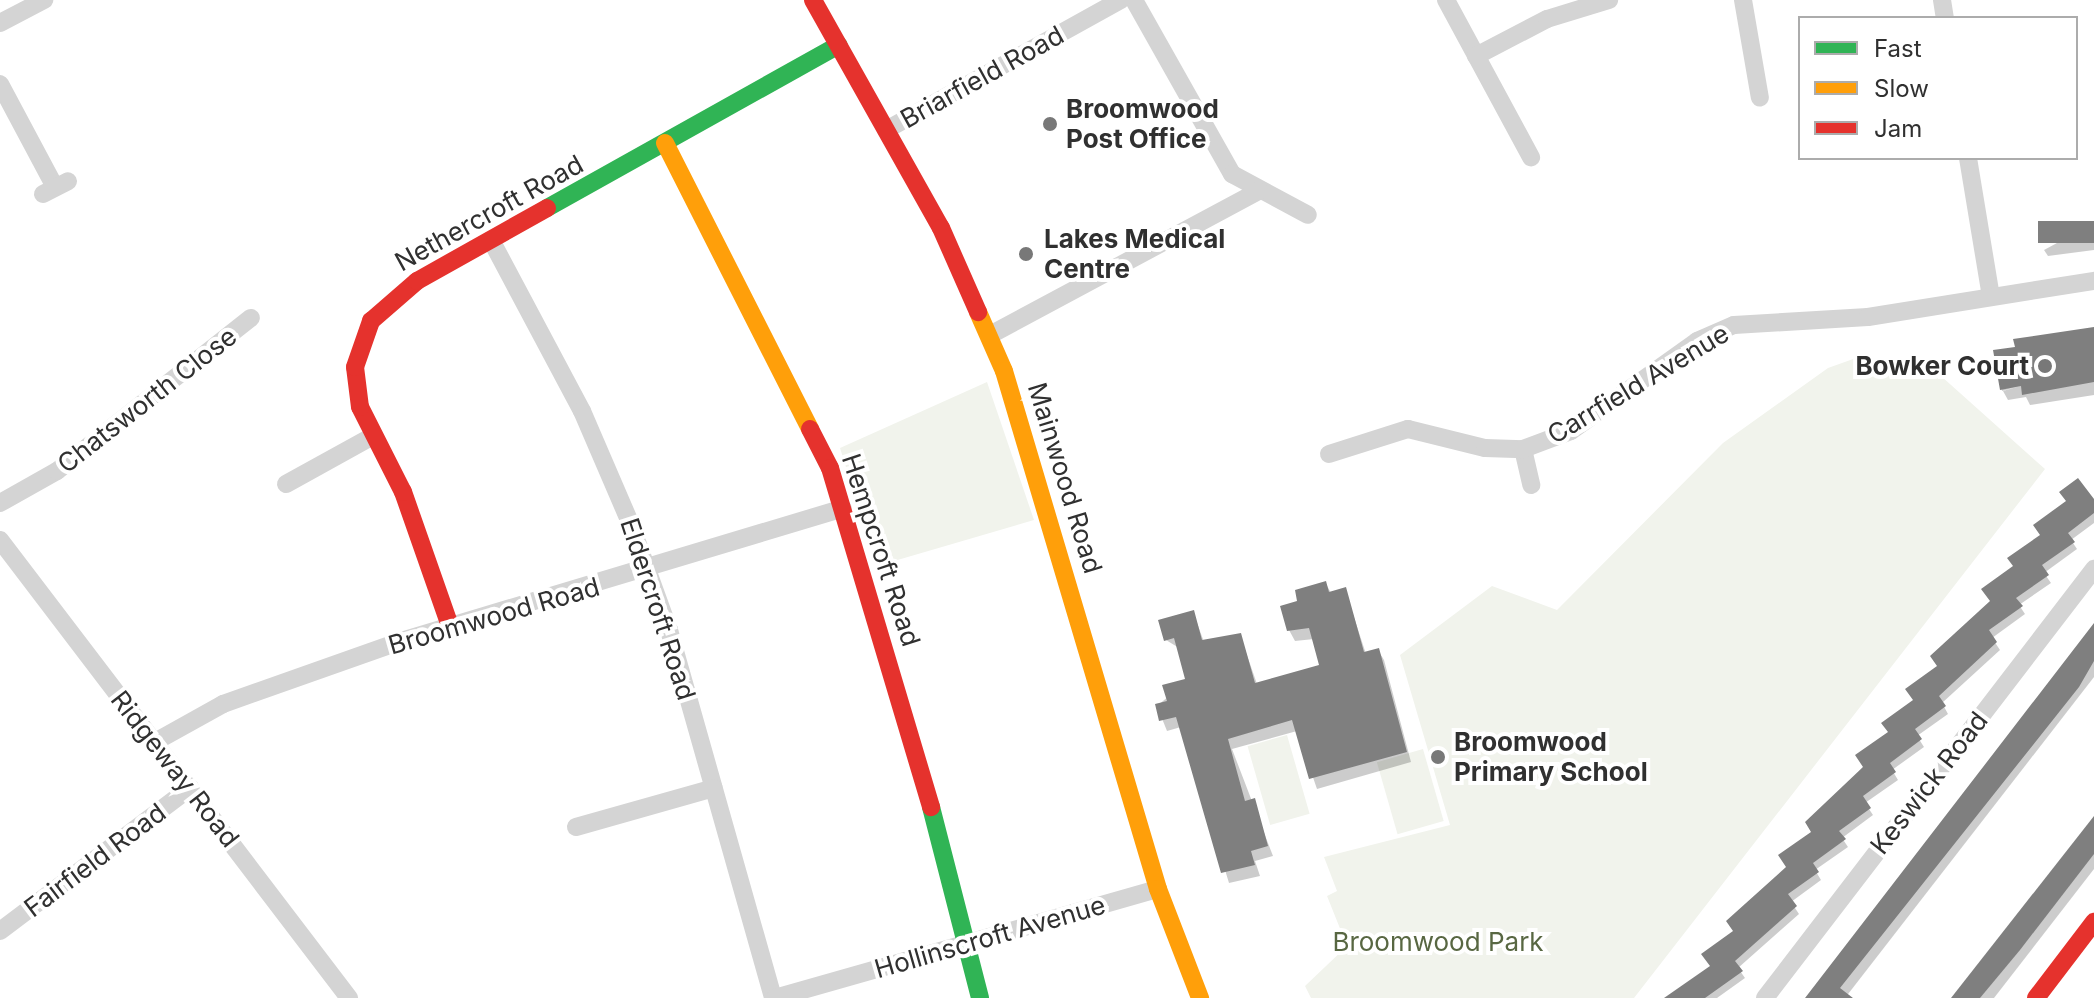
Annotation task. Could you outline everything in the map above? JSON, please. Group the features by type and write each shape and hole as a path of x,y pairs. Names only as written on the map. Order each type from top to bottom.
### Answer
{"street":[{"path":"0,23 44,0"},
{"name":"Mainwood Road","path":"813,0 886,130 990,335 1053,516 1158,889 1200,998"},
{"name":"Briarfield Road","path":"886,130 1121,0"},
{"path":"1134,0 1232,174 1308,215"},
{"path":"1446,0 1532,158"},
{"path":"1476,56 1547,19 1609,0"},
{"path":"1743,0 1760,98"},
{"name":"Nethercroft Road","path":"450,626 403,492 373,436 355,381 371,321 403,289 839,45"},
{"path":"0,84 55,187"},
{"name":"Hempcroft Road","path":"665,143 794,387 843,508 980,998"},
{"path":"1968,160 1991,297"},
{"path":"990,335 1259,191"},
{"name":"Eldercroft Road","path":"491,240 582,411 648,572 774,998"},
{"name":"Carrfield Avenue","path":"1329,454 1408,429 1485,448 1523,449 1571,431 1697,341 1734,325 1868,317 2094,281"},
{"name":"Chatsworth Close","path":"0,503 57,471 251,318"},
{"path":"1358,423 1366,442"},
{"path":"284,485 373,436"},
{"name":"Carrfield Avenue","path":"1523,449 1531,485"},
{"name":"Broomwood Road","path":"153,743 223,704 450,626 648,572 843,508"},
{"name":"Ridgeway Road","path":"0,540 349,998"},
{"name":"Keswick Road","path":"1765,998 2094,569"},
{"name":"Fairfield Road","path":"0,931 190,788"},
{"path":"572,827 714,788"},
{"name":"Hollinscroft Avenue","path":"774,998 1158,889"},
{"path":"2036,998 2094,922"}],"green space":[{"name":"Broomwood Park","path":"1856,358 1887,358 1941,376 2045,469 1634,998 1311,998 1305,986 1347,946 1327,896 1337,891 1324,857 1450,825 1400,655 1492,586 1557,610 1723,443 1828,368"},
{"path":"987,382 1034,520 877,566 840,448"},
{"path":"1287,735 1310,814 1270,825 1248,746"},
{"path":"1423,749 1444,821 1398,834 1377,762"}],"building":[{"path":"2038,221 2094,221 2094,243 2038,243"},
{"name":"Bowker Court","path":"2094,327 2094,382 2022,395 2021,386 2000,390 1993,350 2015,347 2013,339"},
{"path":"2078,478 2094,499 2094,513 2068,533 2075,542 2042,565 2049,575 2016,598 2023,606 1989,630 1997,642 1939,696 1946,706 1915,729 1922,739 1890,763 1896,772 1863,796 1871,808 1839,831 1846,839 1813,863 1819,872 1788,894 1797,906 1735,961 1743,971 1705,998 1664,998 1710,966 1701,954 1733,931 1726,921 1786,867 1778,855 1811,832 1805,822 1863,767 1855,755 1888,732 1881,723 1913,700 1905,689 1937,666 1930,656 1990,601 1981,589 2013,566 2007,558 2040,535 2033,525 2066,501 2059,492"},
{"path":"1326,581 1329,592 1346,587 1364,652 1379,648 1407,752 1309,779 1292,720 1228,739 1245,801 1255,798 1268,846 1251,851 1255,865 1221,873 1176,717 1159,721 1155,704 1167,701 1162,685 1185,679 1174,638 1164,641 1158,620 1194,610 1202,640 1241,633 1255,683 1319,665 1309,628 1287,631 1280,606 1297,601 1295,590"},
{"path":"2094,623 2094,661 2079,687 1840,988 1853,998 1805,998"},
{"path":"2094,816 2094,854 2020,950 1980,998 1951,998"}],"traffic: fast":[{"path":"547,208 839,45"},
{"path":"931,807 980,998"}],"traffic: slow":[{"path":"665,143 810,429"},
{"path":"978,312 1004,371 1158,889 1200,998"}],"traffic: jam":[{"path":"813,0 941,228 978,312"},
{"path":"450,626 403,492 360,407 355,367 371,321 417,281 547,208"},
{"path":"810,429 830,468 931,807"},
{"path":"2036,998 2094,922"}],"place":[{"name":"Broomwood Post Office","path":"1050,124"},
{"name":"Lakes Medical Centre","path":"1026,254"},
{"name":"Bowker Court","path":"2045,366"},
{"name":"Broomwood Primary School","path":"1438,757"}]}
